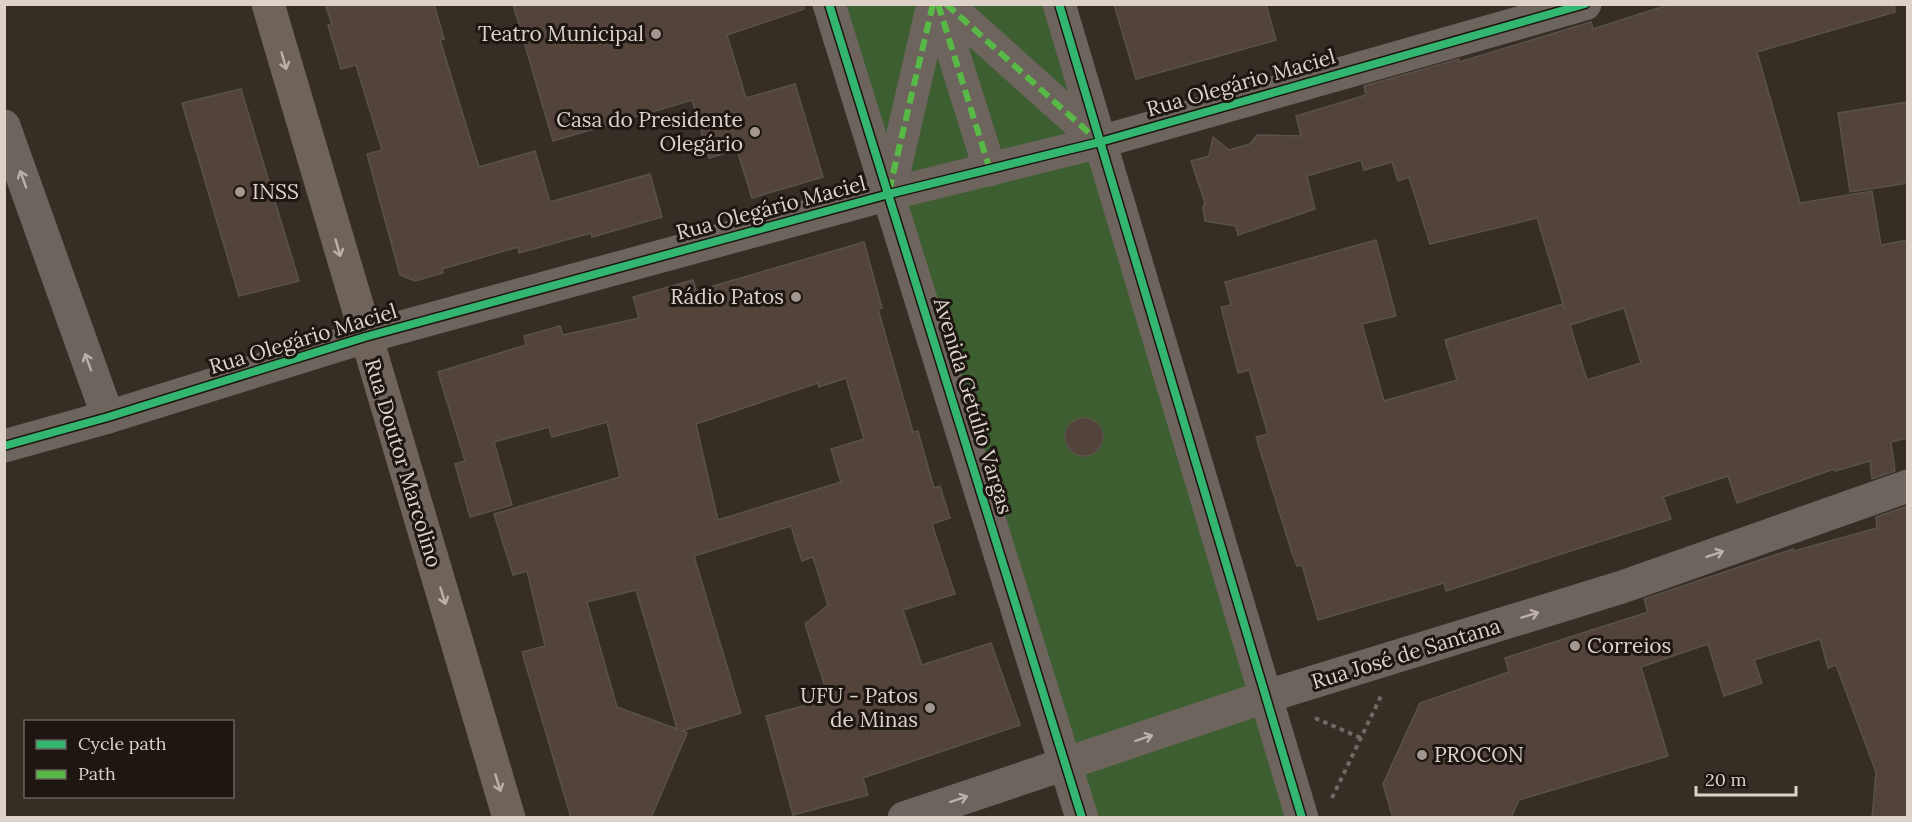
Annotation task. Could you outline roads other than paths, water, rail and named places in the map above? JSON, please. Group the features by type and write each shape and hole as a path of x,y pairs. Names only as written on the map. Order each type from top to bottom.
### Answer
{"main road":[{"name":"Rua Doutor Marcolino","path":"268,4 509,818"}],"street":[{"name":"Avenida Getúlio Vargas","path":"830,4 1082,818"},
{"path":"889,194 933,4"},
{"path":"938,4 990,170"},
{"path":"946,4 1100,142"},
{"path":"1059,4 1268,696 1315,813"},
{"name":"Rua Olegário Maciel","path":"4,446 108,417 365,337 889,194 1100,142 1504,16 1585,4"},
{"path":"4,126 108,417"},
{"name":"Rua José de Santana","path":"904,818 1268,696 1622,587 1908,486"}],"place":[{"name":"Teatro Municipal","path":"656,34"},
{"name":"Casa do Presidente Olegário","path":"755,132"},
{"name":"INSS","path":"240,192"},
{"name":"Rádio Patos","path":"796,297"},
{"name":"Correios","path":"1575,646"},
{"name":"UFU - Patos de Minas","path":"930,708"},
{"name":"PROCON","path":"1422,755"}]}
